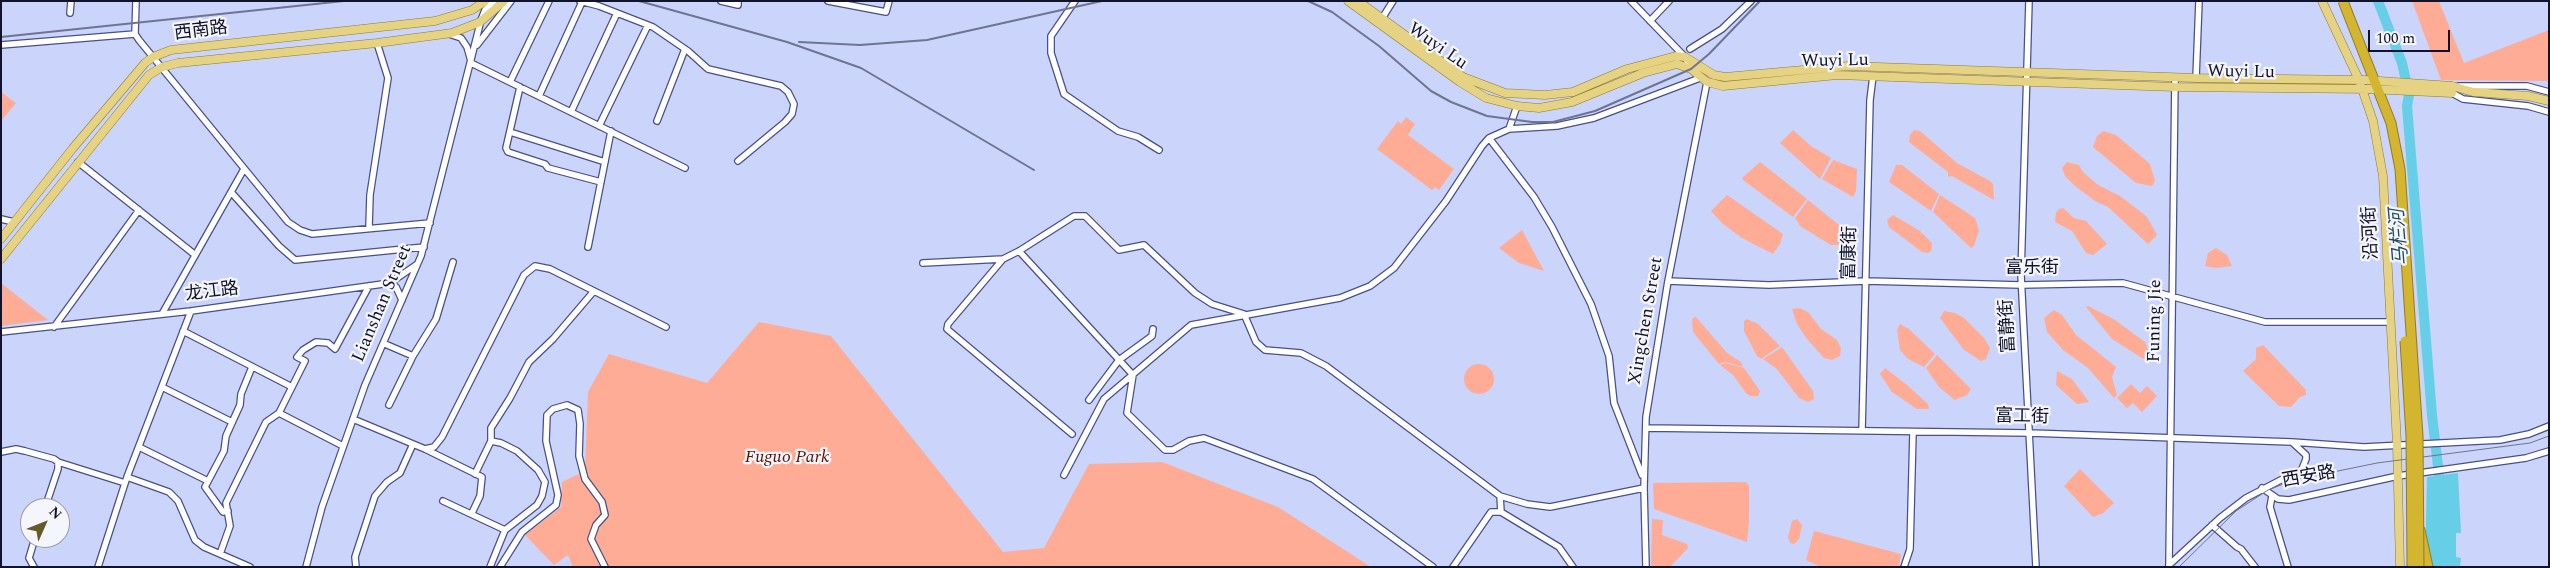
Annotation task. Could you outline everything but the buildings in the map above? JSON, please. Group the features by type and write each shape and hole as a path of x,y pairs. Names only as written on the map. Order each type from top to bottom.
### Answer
{"highway":[{"path":"2338,1 2386,124 2396,169 2411,436 2412,567"},
{"path":"2343,1 2391,123 2400,169 2418,436 2420,567"},
{"path":"2420,528 2428,567"}],"main road":[{"name":"西南路","path":"1,238 68,154 145,63 153,57 171,50 435,21 472,10 485,1"},
{"path":"1,260 149,75 162,67 178,63 448,34 480,22 504,1"},
{"name":"Wuyi Lu","path":"1348,1 1463,77 1504,93 1545,95 1572,92 1642,63 1670,57 1685,57 1705,71 1725,77 1848,66 2196,78 2362,80 2452,89"},
{"name":"Wuyi Lu","path":"1358,1 1380,21 1486,98 1517,106 1539,108 1572,102 1643,73 1670,65 1684,66 1691,69"},
{"name":"沿河街","path":"2322,1 2365,88 2383,176 2398,476"},
{"path":"1691,69 1704,80"},
{"name":"Wuyi Lu","path":"1704,80 1723,86 1837,75 2175,87 2452,89"},
{"path":"2452,89 2528,96 2549,101"},
{"path":"68,154 78,162"},
{"path":"15,220 27,227"},
{"path":"2398,476 2400,567"},
{"path":"2398,476 2403,482 2404,567"}],"street":[{"path":"70,13 71,1"},
{"path":"136,1 135,34 288,222 300,230 312,234 430,223"},
{"path":"480,22 485,10 494,1"},
{"path":"474,49 511,1"},
{"path":"510,82 549,1"},
{"path":"721,1 738,4 738,1"},
{"path":"828,1 886,12 889,1"},
{"path":"1075,1 1051,36 1050,53 1064,94 1118,131 1138,136 1159,150"},
{"path":"1380,21 1393,1"},
{"path":"1631,1 1685,57 1691,69"},
{"path":"1650,21 1669,1"},
{"path":"1690,49 1722,29 1751,1"},
{"name":"富静街","path":"2029,1 2025,83 2021,285 2036,567"},
{"path":"2196,78 2200,1"},
{"path":"539,96 581,2 617,13 648,25 685,49 708,69 781,86 788,92 794,104 792,114 786,122 738,161"},
{"path":"571,112 617,13"},
{"name":"Lianshan Street","path":"306,567 322,507 365,386 424,247 480,22"},
{"path":"599,126 648,25"},
{"path":"1,45 135,34"},
{"path":"448,34 456,35 464,42 471,63 685,168"},
{"path":"369,228 370,195 388,78 377,43"},
{"path":"657,121 685,49"},
{"name":"富康街","path":"1862,431 1870,100 1874,76"},
{"name":"Funing Jie","path":"2168,566 2175,77"},
{"path":"1064,475 1104,399 1191,325 1340,298 1370,286 1394,268 1446,201 1489,138 1509,128 1558,126 1594,118 1704,80"},
{"name":"Xingchen Street","path":"1646,567 1644,479 1646,428 1668,281 1704,80"},
{"path":"2452,89 2527,86 2549,92"},
{"path":"520,87 506,148 508,152 545,164 548,168 601,182"},
{"path":"2452,89 2466,99 2528,106 2549,112"},
{"path":"1509,128 1517,106"},
{"path":"588,247 611,131"},
{"path":"510,132 604,162"},
{"path":"1489,138 1534,196 1591,304 1609,356 1614,403 1644,479"},
{"path":"78,162 194,254"},
{"path":"162,314 194,254 244,169"},
{"path":"231,192 287,255 295,260 424,247"},
{"path":"54,327 139,210"},
{"path":"923,263 1003,259 1020,251 1074,216 1085,216 1119,250 1144,245 1195,293 1212,304 1244,314 1256,342 1265,350 1300,353 1326,366 1500,496 1527,504 1550,507 1644,488"},
{"path":"1,218 15,220"},
{"path":"1020,251 1133,375"},
{"path":"1003,259 948,324 947,329 1072,434"},
{"name":"龙江路","path":"1,332 191,311 390,283 406,274 419,262"},
{"path":"389,405 413,356 436,319 453,262"},
{"path":"425,450 434,447 442,437 524,275 535,266 550,268 666,327"},
{"name":"富乐街","path":"1668,281 1769,285 1866,281 2021,285 2123,283 2265,322 2391,322"},
{"path":"390,283 396,286 402,300"},
{"path":"220,554 230,526 226,503 266,422 279,413 305,361 297,357 303,350 316,342 323,342 335,349 369,286"},
{"path":"474,474 491,441 491,428 510,398 528,362 553,338 594,291"},
{"path":"98,567 126,480 191,311"},
{"path":"1089,400 1119,360 1152,336 1153,329"},
{"path":"183,331 292,387"},
{"path":"384,344 413,356"},
{"path":"228,511 223,512 206,487 224,451 226,436 252,367"},
{"path":"1133,375 1126,413 1165,450 1173,450 1189,441 1204,438 1313,479 1433,567"},
{"path":"162,387 232,422"},
{"path":"500,567 522,532 556,505 558,495 546,441 547,416 553,409 567,405 578,410 580,424 578,456 585,479 602,502 605,515 596,526 591,539 605,567"},
{"path":"279,413 343,446"},
{"path":"353,419 413,444 482,477 480,496 472,513"},
{"path":"2397,444 2514,438 2549,426"},
{"name":"富工街","path":"1646,428 2030,433 2292,442 2364,447 2397,444"},
{"path":"1904,567 1910,549 1913,432"},
{"path":"490,567 505,530 537,504 542,496 546,482 538,470 517,451 501,442 491,441"},
{"path":"2262,488 2297,472 2305,466 2306,454 2292,442"},
{"path":"356,567 355,557 376,496 387,482 400,473 413,444"},
{"path":"139,447 208,481"},
{"path":"1,452 16,449 25,451 54,459 58,462 169,492 178,501 195,540 204,547 250,567"},
{"name":"西安路","path":"2168,566 2212,525 2262,488 2268,490 2272,496 2289,500 2398,476 2526,458 2549,451"},
{"path":"48,498 58,469 58,462"},
{"path":"1500,496 1501,512"},
{"path":"2272,496 2270,507 2288,567"},
{"path":"443,501 505,530"},
{"path":"1453,567 1491,512 1501,512 1559,547 1573,567"},
{"path":"2212,525 2241,549 2255,567"},
{"path":"32,548 28,558 34,567"}],"green space":[{"path":"2412,1 2439,1 2464,63 2549,30 2549,81 2441,80"},
{"path":"1,92 16,103 1,121"},
{"path":"1406,117 1415,124 1408,135 1454,169 1439,190 1435,187 1432,190 1377,149 1398,121 1401,124"},
{"path":"1793,130 1811,146 1831,158 1820,179 1780,143"},
{"path":"1914,130 1920,131 1957,163 1990,181 1993,184 1994,200 1952,176 1948,177 1948,172 1909,142 1910,135"},
{"path":"2103,131 2116,135 2150,164 2155,181 2152,186 2136,183 2093,147 2097,136"},
{"path":"1833,160 1857,169 1856,191 1853,197 1822,179"},
{"path":"1760,162 1807,199 1793,217 1743,180 1742,178"},
{"path":"2067,162 2079,165 2083,172 2098,185 2120,196 2141,212 2147,217 2157,235 2148,244 2108,207 2095,201 2075,186 2065,176 2062,168"},
{"path":"1896,165 1902,165 1939,194 1931,211 1889,182"},
{"path":"1727,195 1783,234 1780,244 1773,254 1742,238 1722,223 1711,211"},
{"path":"1940,195 1975,218 1979,230 1974,246 1971,248 1933,212"},
{"path":"1808,200 1849,233 1847,245 1831,245 1800,226 1795,218"},
{"path":"2063,208 2074,218 2086,221 2107,244 2093,255 2086,253 2072,231 2055,222 2056,212"},
{"path":"1893,215 1920,231 1932,243 1931,251 1928,253 1922,252 1889,227 1887,220"},
{"path":"1522,230 1544,271 1519,263 1499,248"},
{"path":"2216,248 2227,255 2232,266 2216,268 2205,266 2208,253"},
{"path":"1,283 48,320 1,326"},
{"path":"2088,306 2115,320 2145,342 2149,352 2147,359 2142,358 2112,339 2086,307"},
{"path":"1800,308 1809,313 1821,329 1837,340 1841,348 1840,356 1832,360 1824,358 1807,339 1797,324 1792,309"},
{"path":"2054,310 2062,315 2076,335 2116,367 2112,377 2117,395 2114,398 2088,368 2063,350 2047,332 2044,318"},
{"path":"1944,311 1955,313 1964,318 1984,338 1990,348 1986,359 1981,361 1964,350 1940,318"},
{"path":"1696,317 1727,353 1741,362 1743,367 1726,362 1719,364 1693,332 1692,322 1693,318"},
{"path":"1747,319 1758,324 1780,346 1761,359 1757,356 1744,331 1744,321"},
{"name":"Fuguo Park","path":"759,322 831,336 1003,552 1044,548 1089,464 1162,462 1278,507 1371,567 573,567 568,555 554,565 525,535 561,507 562,482 585,471 588,392 609,354 707,383"},
{"path":"1900,324 1909,329 1935,354 1924,367 1908,359 1900,350 1897,330"},
{"path":"2263,345 2306,390 2306,395 2300,397 2291,407 2279,406 2243,371 2256,359 2256,348"},
{"path":"1782,347 1813,391 1814,399 1808,402 1799,398 1777,369 1763,359"},
{"path":"1937,355 1971,389 1967,395 1955,400 1939,387 1926,368"},
{"path":"1726,363 1744,368 1760,391 1758,396 1750,396 1746,393 1733,375 1720,365"},
{"path":"1479,364 1485,365 1493,373 1493,385 1485,393 1479,394 1473,393 1465,385 1464,379 1465,373 1473,365"},
{"path":"1885,368 1928,404 1929,409 1917,409 1892,392 1880,374"},
{"path":"2057,371 2072,379 2089,402 2077,404 2056,385"},
{"path":"2131,384 2140,393 2147,386 2157,396 2142,412 2133,403 2127,408 2117,398"},
{"path":"2080,469 2114,503 2103,513 2093,517 2064,486"},
{"path":"1746,482 1749,486 1747,542 1654,509 1653,483"},
{"path":"1652,519 1663,520 1662,535 1687,544 1688,548 1670,567 1651,567"},
{"path":"1797,519 1802,525 1799,539 1794,544 1790,543 1788,537 1792,521"},
{"path":"1814,531 1901,554 1899,567 1821,567 1806,560"}],"shaded area":[{"path":"2458,473 2461,533 2456,533 2456,557 2461,558 2460,567 2425,567 2427,477"}],"waterway":[{"name":"马栏河","path":"2378,1 2402,63 2409,95 2407,106 2432,415 2439,475"}],"tram line":[{"path":"2179,567 2236,511 2268,490 2294,480 2377,463 2530,443 2549,436"}],"railway":[{"path":"1,37 344,1"},
{"path":"639,1 787,42 861,68 1034,170"},
{"path":"799,42 860,45 927,40 1102,1"},
{"path":"1308,1 1332,12 1379,46 1431,91 1451,102 1487,116 1532,122 1553,122 1595,111 1691,69 1709,54 1760,1"}]}
